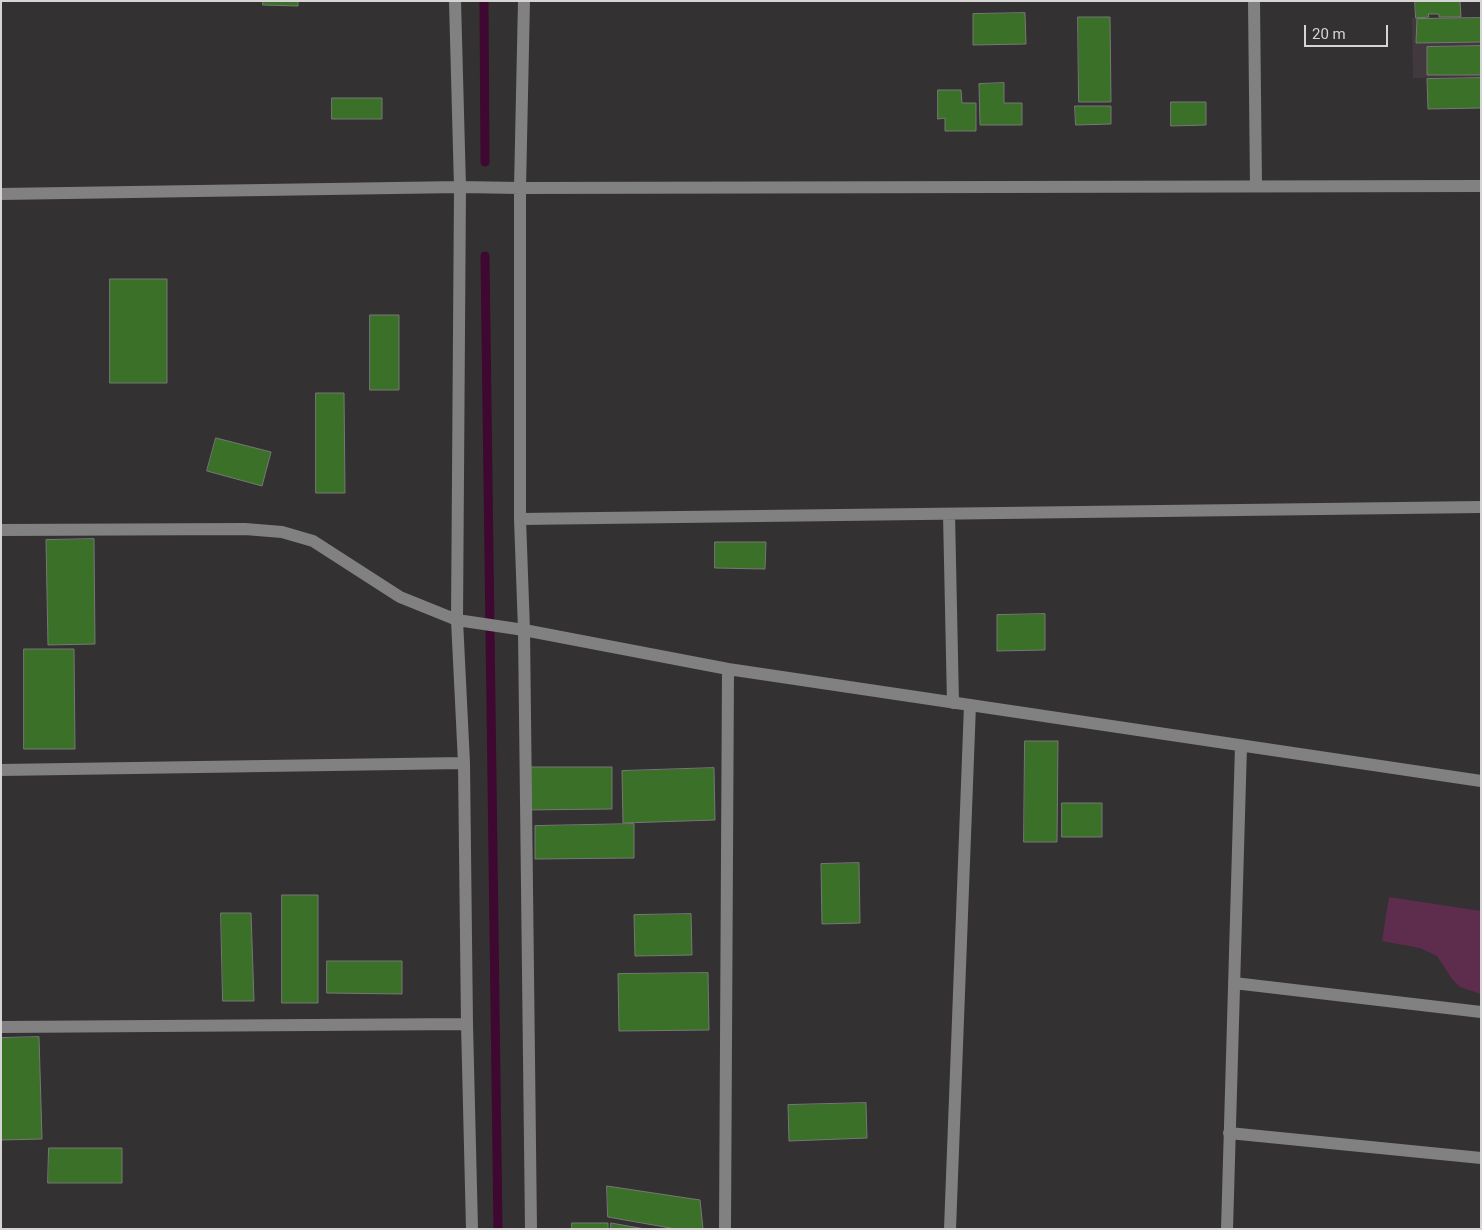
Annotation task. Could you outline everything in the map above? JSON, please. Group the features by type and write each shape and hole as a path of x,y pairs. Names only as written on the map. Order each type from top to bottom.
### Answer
{"street":[{"path":"455,1 460,187 457,620 464,763 472,1229"},
{"path":"524,1 520,188 520,518 524,630 531,1229"},
{"path":"1254,1 1256,186"},
{"path":"1,194 460,187 1481,186"},
{"path":"520,518 1481,507"},
{"path":"949,514 953,703"},
{"path":"1,530 245,529 282,532 313,541 400,597 457,620 524,630 728,669 1481,781"},
{"path":"725,1229 728,669"},
{"path":"950,1229 970,705"},
{"path":"1227,1229 1241,746"},
{"path":"1,770 464,763"},
{"path":"1234,983 1481,1012"},
{"path":"1,1027 467,1024"},
{"path":"1229,1133 1481,1158"}],"shaded area":[{"path":"1481,17 1481,77 1413,78 1412,18"},
{"path":"1389,897 1481,911 1481,994 1460,987 1452,979 1437,956 1420,948 1382,941"}],"building":[{"path":"263,1 298,1 298,6 263,5"},
{"path":"1415,1 1460,1 1461,17 1439,17 1439,14 1428,14 1429,17 1416,18"},
{"path":"1025,13 1026,44 973,45 973,14"},
{"path":"1078,17 1110,17 1111,102 1079,102"},
{"path":"1481,18 1481,42 1416,43 1417,19"},
{"path":"1481,46 1481,75 1427,75 1427,47"},
{"path":"1481,78 1481,108 1428,109 1427,79"},
{"path":"1004,83 1004,103 1022,103 1022,125 980,125 979,84"},
{"path":"938,90 961,90 962,103 976,103 976,131 945,131 945,118 938,119"},
{"path":"332,98 382,98 382,119 332,119"},
{"path":"1171,102 1206,102 1206,125 1171,126"},
{"path":"1075,106 1111,106 1111,124 1076,125"},
{"path":"110,279 167,279 167,383 110,383"},
{"path":"370,315 399,315 399,390 370,390"},
{"path":"316,393 344,393 345,493 316,493"},
{"path":"216,438 271,452 262,486 207,471"},
{"path":"94,539 95,644 48,645 46,540"},
{"path":"715,542 766,542 765,569 715,568"},
{"path":"1045,614 1045,650 997,651 997,615"},
{"path":"24,649 74,649 75,749 24,749"},
{"path":"1025,741 1058,741 1057,842 1024,842"},
{"path":"522,767 612,767 612,809 522,810"},
{"path":"714,768 715,820 623,823 622,771"},
{"path":"1062,803 1102,803 1102,837 1062,837"},
{"path":"634,824 634,858 535,859 535,826"},
{"path":"859,863 860,923 822,924 821,864"},
{"path":"282,895 318,895 318,1003 282,1003"},
{"path":"221,913 251,913 254,1001 223,1001"},
{"path":"691,914 692,955 635,956 634,915"},
{"path":"327,961 402,961 402,994 327,993"},
{"path":"708,973 709,1030 619,1031 618,974"},
{"path":"39,1037 42,1139 1,1140 1,1038"},
{"path":"866,1103 867,1138 789,1141 788,1105"},
{"path":"49,1148 122,1148 122,1183 48,1183"},
{"path":"607,1186 700,1200 703,1229 676,1229 608,1217"},
{"path":"572,1223 608,1223 608,1229 572,1229"},
{"path":"611,1223 645,1229 611,1229"}],"waterway":[{"path":"484,1 485,162"},
{"path":"485,256 498,1229"}]}
